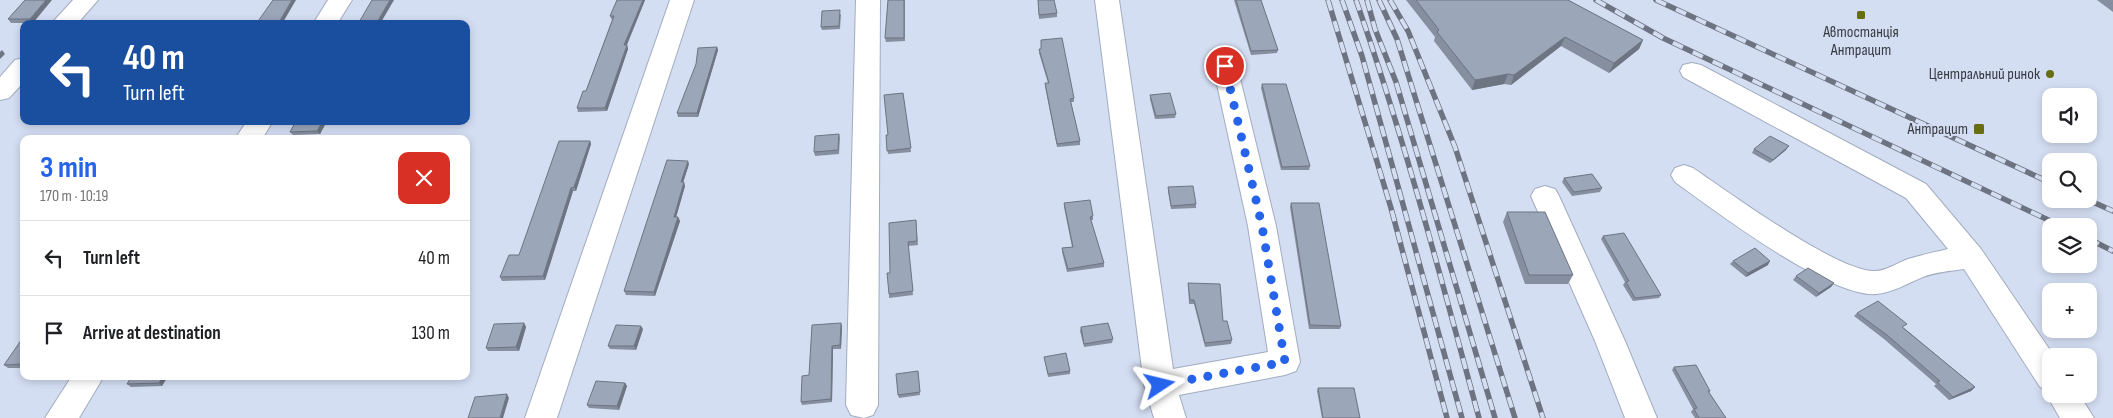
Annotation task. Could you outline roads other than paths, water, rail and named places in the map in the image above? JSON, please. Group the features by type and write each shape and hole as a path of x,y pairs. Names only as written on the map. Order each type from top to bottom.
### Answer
{"street":[{"path":"67,20 86,0"},
{"path":"328,20 340,0"},
{"path":"541,418 682,0"},
{"path":"862,405 868,0"},
{"path":"1108,0 1160,385 1170,418"},
{"path":"1160,385 1285,362 1262,226 1225,66"},
{"path":"0,92 20,70"},
{"path":"1692,71 1916,191 1971,257 2042,364"},
{"path":"1684,175 1831,270 1860,282 1874,284 1919,267 1971,257"},
{"path":"1545,196 1610,341 1641,418"},
{"path":"61,418 86,380"},
{"path":"2068,403 2078,418"}],"railway":[{"path":"1328,0 1391,208 1447,418"},
{"path":"1342,0 1362,56 1462,418"},
{"path":"1356,0 1406,156 1479,418"},
{"path":"1367,0 1375,29 1396,82 1495,418"},
{"path":"1379,0 1397,39 1515,418"},
{"path":"1390,0 1408,31 1455,147 1543,418"},
{"path":"1596,0 1663,38 2044,218"},
{"path":"1656,0 2042,179"},
{"path":"2097,204 2113,211"},
{"path":"2097,243 2113,251"}],"place":[{"name":"Автостанція Антрацит","path":"1861,15"},
{"name":"Центральний ринок","path":"2050,74"},
{"name":"Антрацит","path":"1979,129"}]}
